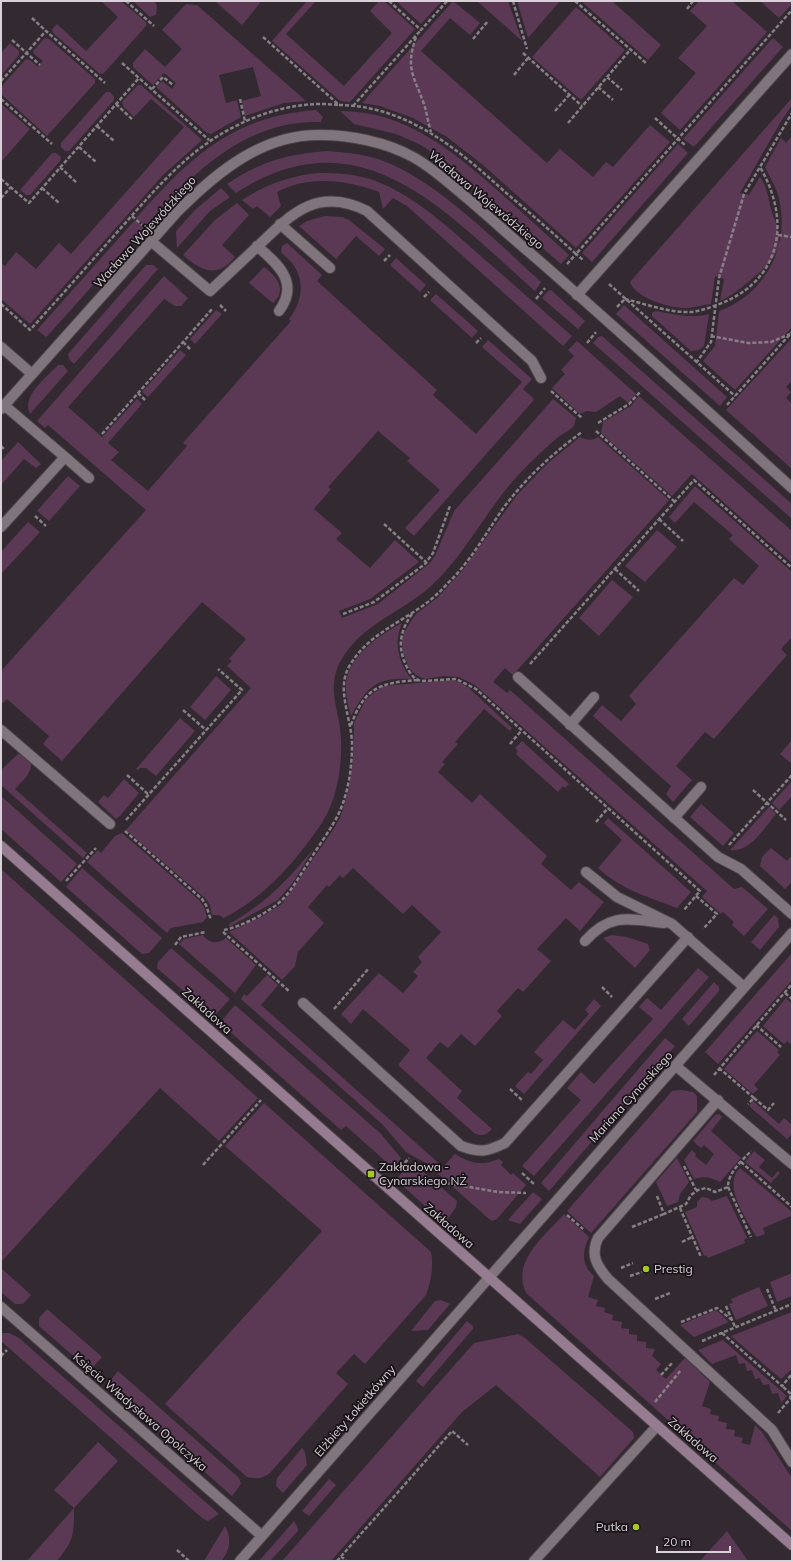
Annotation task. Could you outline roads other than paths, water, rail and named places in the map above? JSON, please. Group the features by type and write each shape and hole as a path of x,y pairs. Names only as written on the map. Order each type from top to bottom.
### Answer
{"street":[{"path":"578,295 792,54"},
{"name":"Wacława Wojewódzkiego","path":"3,407 206,183 245,156 263,147 281,140 319,134 384,145 403,152 431,168 578,295 792,488"},
{"path":"152,242 210,291 280,224 304,207 325,201 347,202 367,211 532,361 541,378"},
{"path":"280,224 330,268"},
{"path":"257,246 273,259 287,280 288,286 286,299 279,311"},
{"path":"1,347 32,374"},
{"path":"3,407 89,478"},
{"path":"1,527 65,457"},
{"path":"518,677 718,857 741,869 792,914"},
{"path":"570,725 594,697"},
{"path":"1,730 110,824"},
{"path":"674,818 701,787"},
{"name":"Zakładowa","path":"1,846 488,1278 792,1545"},
{"path":"586,872 617,897 672,924 744,987"},
{"path":"585,941 595,930 617,919 632,918 672,924"},
{"name":"Mariana Cynarskiego","path":"488,1278 792,933"},
{"path":"303,1003 461,1146 476,1151 488,1151 506,1142 690,939"},
{"path":"676,1066 792,1164"},
{"path":"718,1100 598,1238 595,1249 595,1261 608,1279 685,1348 772,1430 792,1462"},
{"name":"Elżbiety Łokietkówny","path":"240,1561 488,1278"},
{"name":"Księcia Władysława Opolczyka","path":"1,1308 262,1536"},
{"path":"534,1561 657,1426"}],"place":[{"name":"Zakładowa - Cynarskiego NŻ","path":"371,1174"},
{"name":"Prestig","path":"646,1269"},
{"name":"Putka","path":"636,1527"}]}
